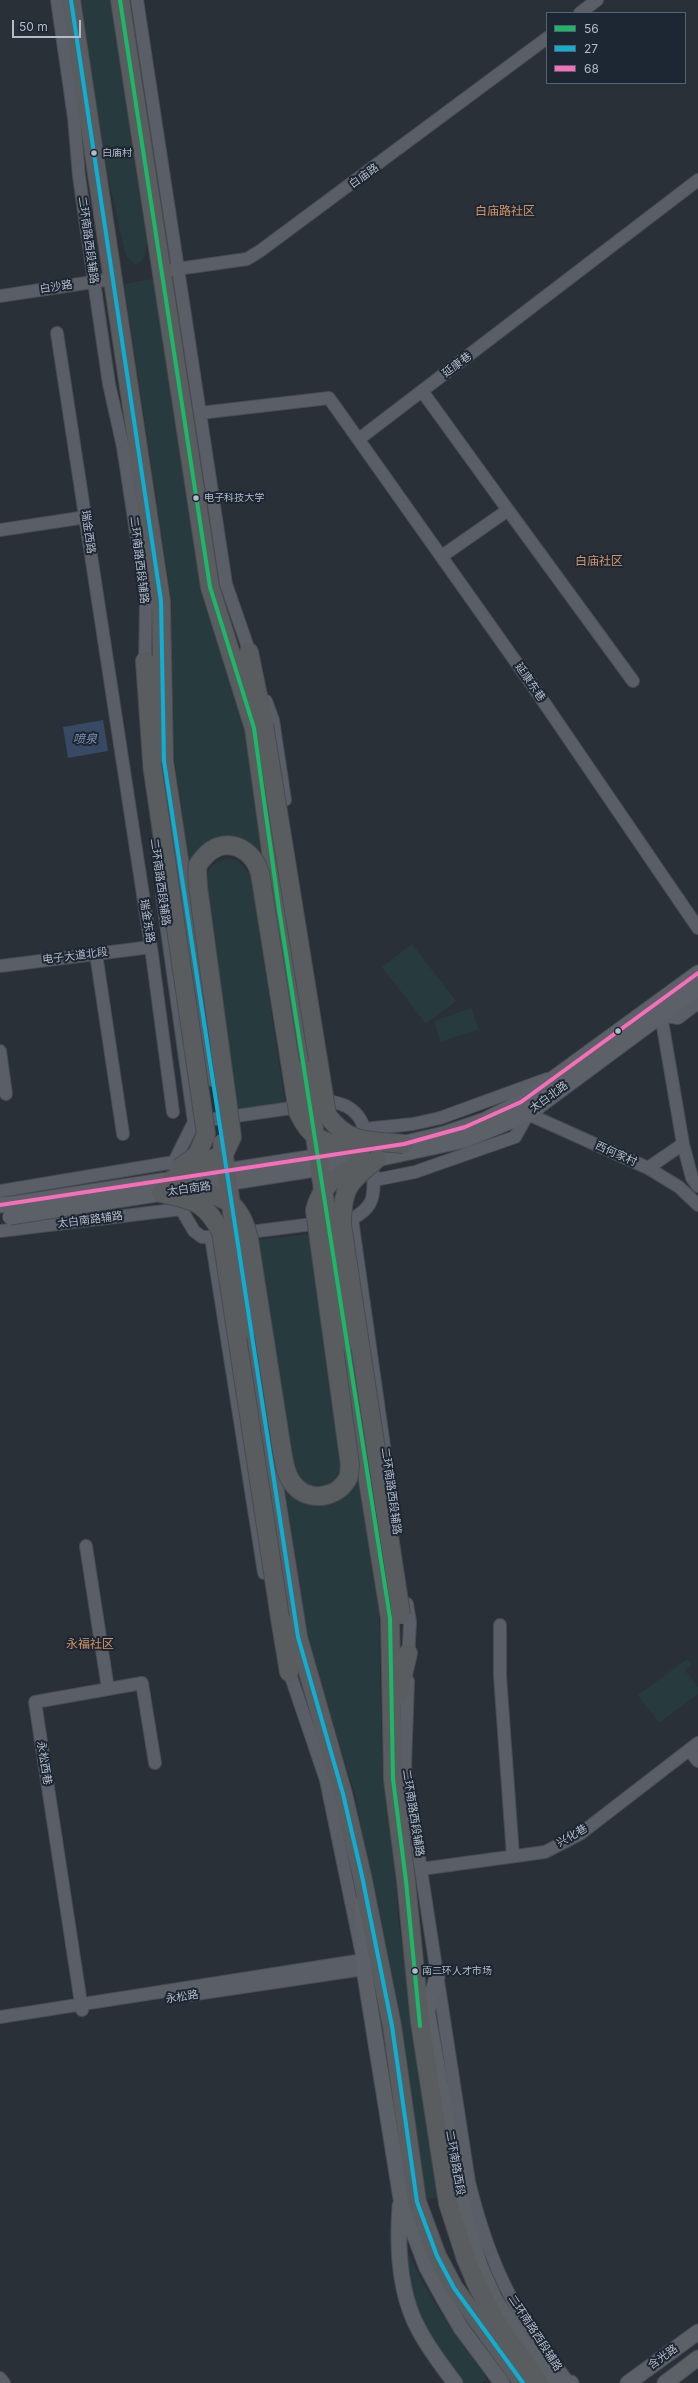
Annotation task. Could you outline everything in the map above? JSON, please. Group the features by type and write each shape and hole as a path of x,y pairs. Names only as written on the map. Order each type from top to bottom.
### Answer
{"highway":[{"path":"71,0 161,601 153,663 158,763 206,1134 201,1148 192,1160 164,1185"},
{"path":"120,0 170,270 210,587 229,647 259,727 327,1115 336,1128 346,1135 357,1139 404,1144"},
{"path":"250,652 279,909 356,1411 395,1617"},
{"path":"158,763 190,924 264,1427 298,1637 343,1794 362,1876 392,2026 417,2202 437,2256 454,2288 523,2383"},
{"path":"164,1185 225,1152 232,1137 205,945 198,865 213,848 223,845 241,847 257,862 263,886 298,1112 310,1132 320,1141 369,1155"},
{"path":"263,886 279,909 272,944"},
{"path":"190,924 200,901"},
{"path":"190,924 205,945"},
{"path":"186,1189 217,1197 228,1202 241,1213 250,1240 282,1451 288,1476 294,1486 310,1496 325,1496 336,1491 348,1477 348,1447 315,1210 318,1196 325,1187 369,1155"},
{"path":"369,1155 343,1196 342,1225 395,1617 392,1721"},
{"path":"164,1185 202,1205 210,1214 221,1232 289,1672"},
{"path":"338,1381 356,1411 348,1447"},
{"path":"264,1427 275,1405"},
{"path":"264,1427 282,1451"},
{"path":"392,1721 408,1653"},
{"name":"二环南路西段","path":"392,1721 393,1779 410,1925 424,2016 448,2203 466,2259 495,2320 547,2382"}],"main road":[{"name":"太白北路","path":"369,1155 444,1134 485,1120 521,1102 698,973"},
{"name":"太白北路","path":"369,1155 465,1140 528,1114 698,988"},
{"name":"太白南路","path":"6,1211 164,1185 369,1155"},
{"name":"太白南路","path":"164,1185 186,1189 369,1155"},
{"path":"362,1876 363,1964 401,2199 415,2240 434,2281 461,2328 502,2383"},
{"path":"424,2016 437,1976"},
{"path":"401,2199 400,2246 403,2277 409,2308 428,2344 455,2383"},
{"name":"含光路","path":"628,2383 698,2332"},
{"name":"含光路","path":"665,2383 698,2358"},
{"path":"547,2382 569,2383"}],"street":[{"name":"二环南路西段辅路","path":"57,0 74,118 79,176 109,384 123,447 146,598 153,663 144,766 194,1122"},
{"path":"136,0 170,270 200,413 226,584 273,720 333,1102"},
{"path":"581,12 597,0"},
{"name":"白庙路","path":"170,270 247,259 260,251 546,39"},
{"name":"延康巷","path":"359,439 698,180"},
{"name":"白沙路","path":"0,296 112,279"},
{"name":"瑞金西路","path":"57,333 86,517 117,732"},
{"path":"422,391 633,681"},
{"path":"200,413 329,398 359,439"},
{"name":"延康东巷","path":"359,439 533,685 698,928"},
{"path":"442,556 508,510"},
{"path":"0,530 86,517"},
{"name":"瑞金东路","path":"117,732 151,947 173,1112"},
{"name":"电子大道北段","path":"0,966 151,947"},
{"path":"96,954 123,1134"},
{"path":"698,1003 678,1018 661,1015 683,1144 692,1178 698,1186"},
{"path":"0,1051 6,1094"},
{"path":"364,1129 413,1124 440,1118 558,1076"},
{"path":"333,1102 345,1104 359,1117 364,1129 375,1180 371,1202 352,1219 211,1237 202,1237 194,1231 181,1209 174,1162 194,1122 333,1102"},
{"path":"375,1180 415,1172 515,1137 528,1114"},
{"name":"西何家村","path":"528,1114 648,1168 679,1187 698,1205"},
{"path":"648,1168 683,1144"},
{"path":"0,1191 174,1162"},
{"name":"太白南路辅路","path":"0,1231 181,1209"},
{"name":"二环南路西段辅路","path":"352,1219 410,1622 405,1766 469,2182 480,2224 500,2276 519,2312 569,2383"},
{"path":"211,1237 272,1620 326,1780 363,1964"},
{"path":"86,1546 108,1689"},
{"path":"500,1625 500,1676 513,1856"},
{"name":"永松西巷","path":"82,2008 35,1702 142,1683 155,1763"},
{"path":"694,1746 698,1761"},
{"name":"兴化巷","path":"421,1869 544,1852 580,1834 694,1746"},
{"name":"永松路","path":"0,2017 82,2008 363,1964"},
{"name":"永松路","path":"0,2025 82,2008"},
{"path":"0,2378 4,2383"}],"green space":[{"path":"81,0 114,0 147,233 145,256 135,265 126,256 106,168"},
{"path":"157,278 204,601 246,731 263,857 242,841 190,871 171,734 172,604 124,284"},
{"path":"227,859 238,861 251,875 285,1103 238,1110 206,883 209,870 212,866"},
{"path":"412,944 456,1001 426,1024 382,967"},
{"path":"471,1008 479,1029 441,1042 434,1021"},
{"path":"312,1234 345,1467 333,1486 308,1489 292,1469 256,1240"},
{"path":"358,1472 379,1614 382,1762 394,1851 398,1918 439,2197 425,2200 356,1798 305,1633 284,1481 303,1500"},
{"path":"687,1659 692,1665 685,1670 698,1687 698,1694 659,1723 638,1695"},
{"path":"405,2244 431,2297 453,2331 488,2379 482,2383 464,2383 430,2334 412,2293 407,2274"}],"water":[{"name":"喷泉","path":"103,720 108,751 68,758 63,727"}],"transit line":[{"name":"27","path":"71,0 161,601 164,761 298,1637 343,1794 362,1876 392,2026 417,2202 437,2256 454,2288 523,2383"},
{"name":"56","path":"120,0 210,587 254,728 279,909 390,1618 393,1779 406,1881 420,2026"},
{"name":"68","path":"0,1205 404,1144 465,1127 521,1102 698,973"}],"place":[{"name":"白庙村","path":"94,153"},
{"name":"电子科技大学","path":"196,498"},
{"name":"南二环人才市场","path":"415,1971"}],"district":[{"name":"白庙路社区","path":"505,211"},
{"name":"白庙社区","path":"599,561"},
{"name":"永福社区","path":"90,1644"}]}
